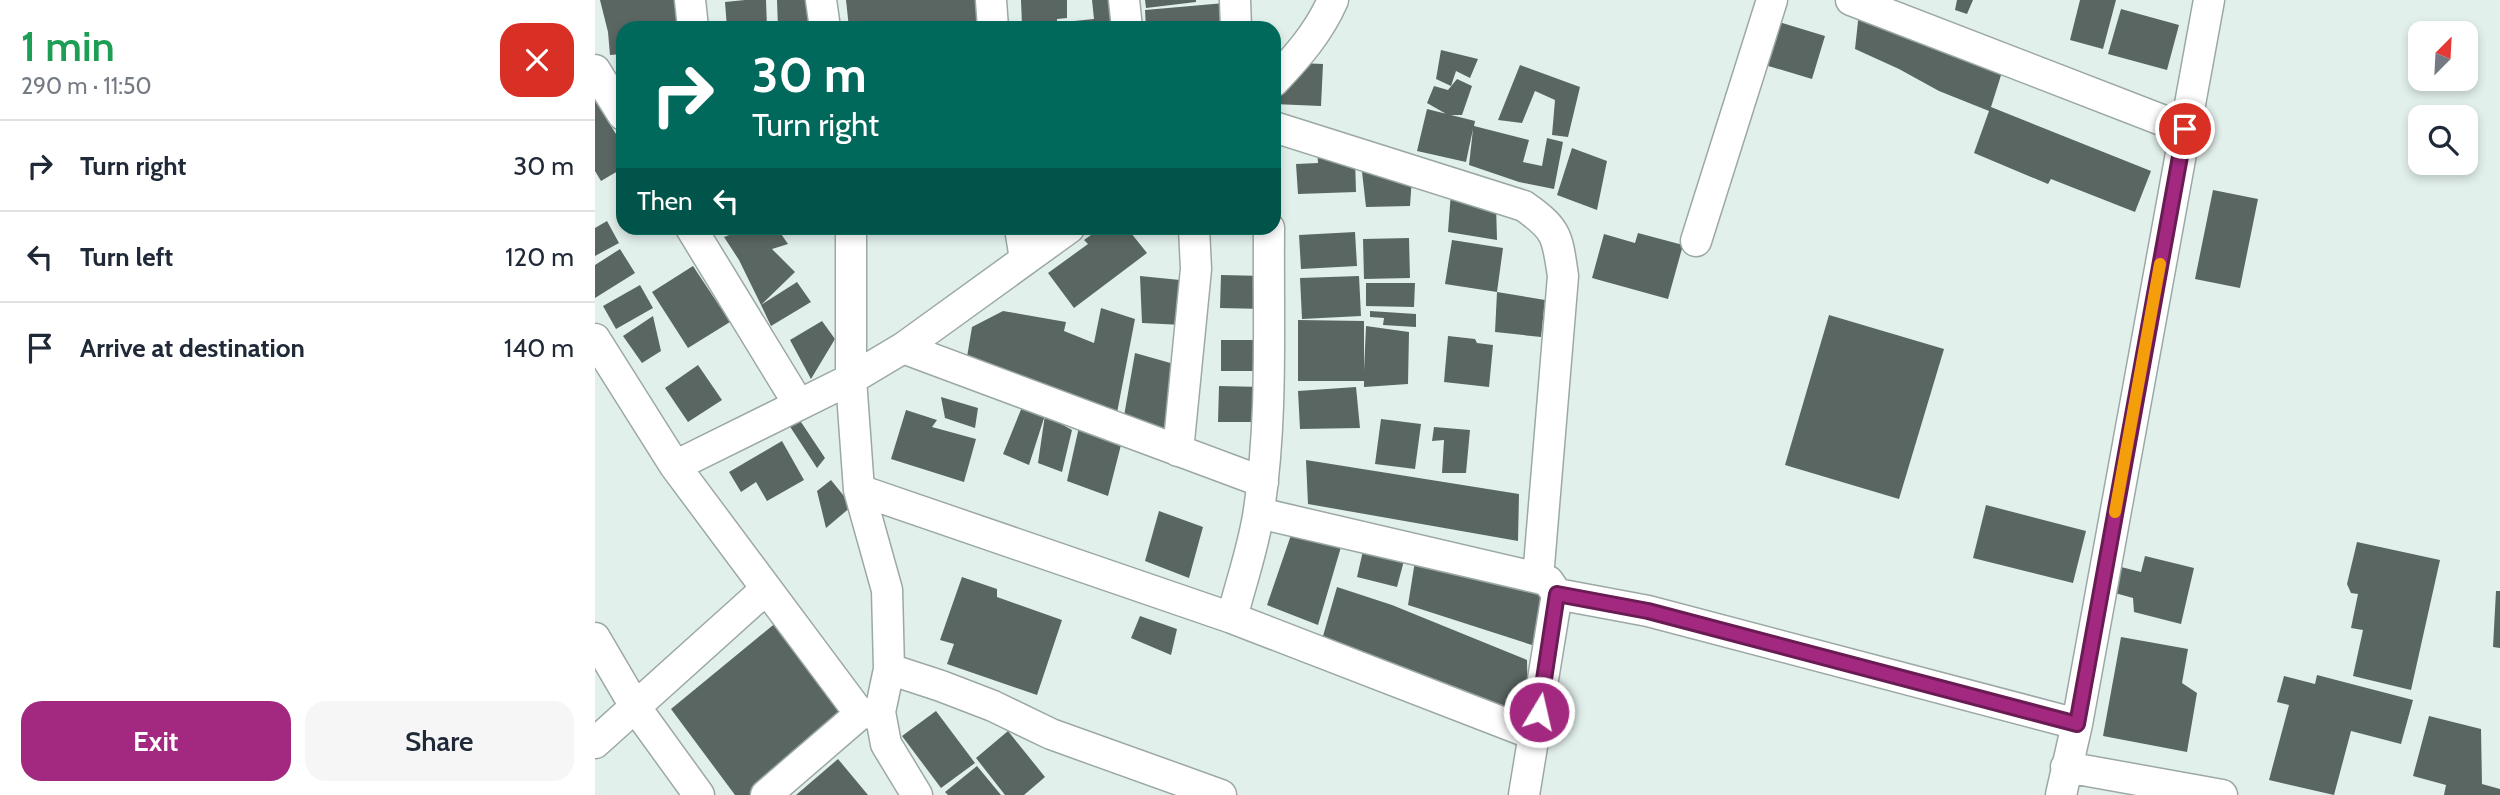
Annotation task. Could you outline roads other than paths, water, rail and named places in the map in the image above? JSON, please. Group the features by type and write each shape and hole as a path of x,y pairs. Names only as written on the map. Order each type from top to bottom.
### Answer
{"street":[{"path":"690,0 692,21"},
{"path":"821,0 824,21"},
{"path":"992,0 993,21"},
{"path":"1124,0 1126,21"},
{"path":"1235,0 1236,21"},
{"path":"1281,74 1302,52 1323,22 1333,0"},
{"path":"1696,241 1772,0"},
{"path":"1851,0 2185,129"},
{"path":"2209,0 2077,724 2064,781 2222,795"},
{"path":"595,70 616,98"},
{"path":"1281,129 1524,206 1546,221 1556,235 1563,276 1547,586 1535,735 1524,795"},
{"path":"695,235 798,403"},
{"path":"767,795 870,713 889,670 887,590 859,490 851,379 851,235"},
{"path":"1021,235 1025,259"},
{"path":"675,466 851,379 903,348 1059,235"},
{"path":"1178,451 1195,281 1195,235"},
{"path":"1232,618 1259,513 1262,482 1267,404 1269,235"},
{"path":"595,339 675,466 765,590 870,713 917,795"},
{"path":"903,348 1262,482"},
{"path":"859,490 1232,618 1535,735"},
{"path":"1259,513 1648,611 2077,724"},
{"path":"595,743 765,590"},
{"path":"595,638 636,708 698,795"},
{"path":"889,670 941,686 993,706 1051,734 1221,795"}]}
